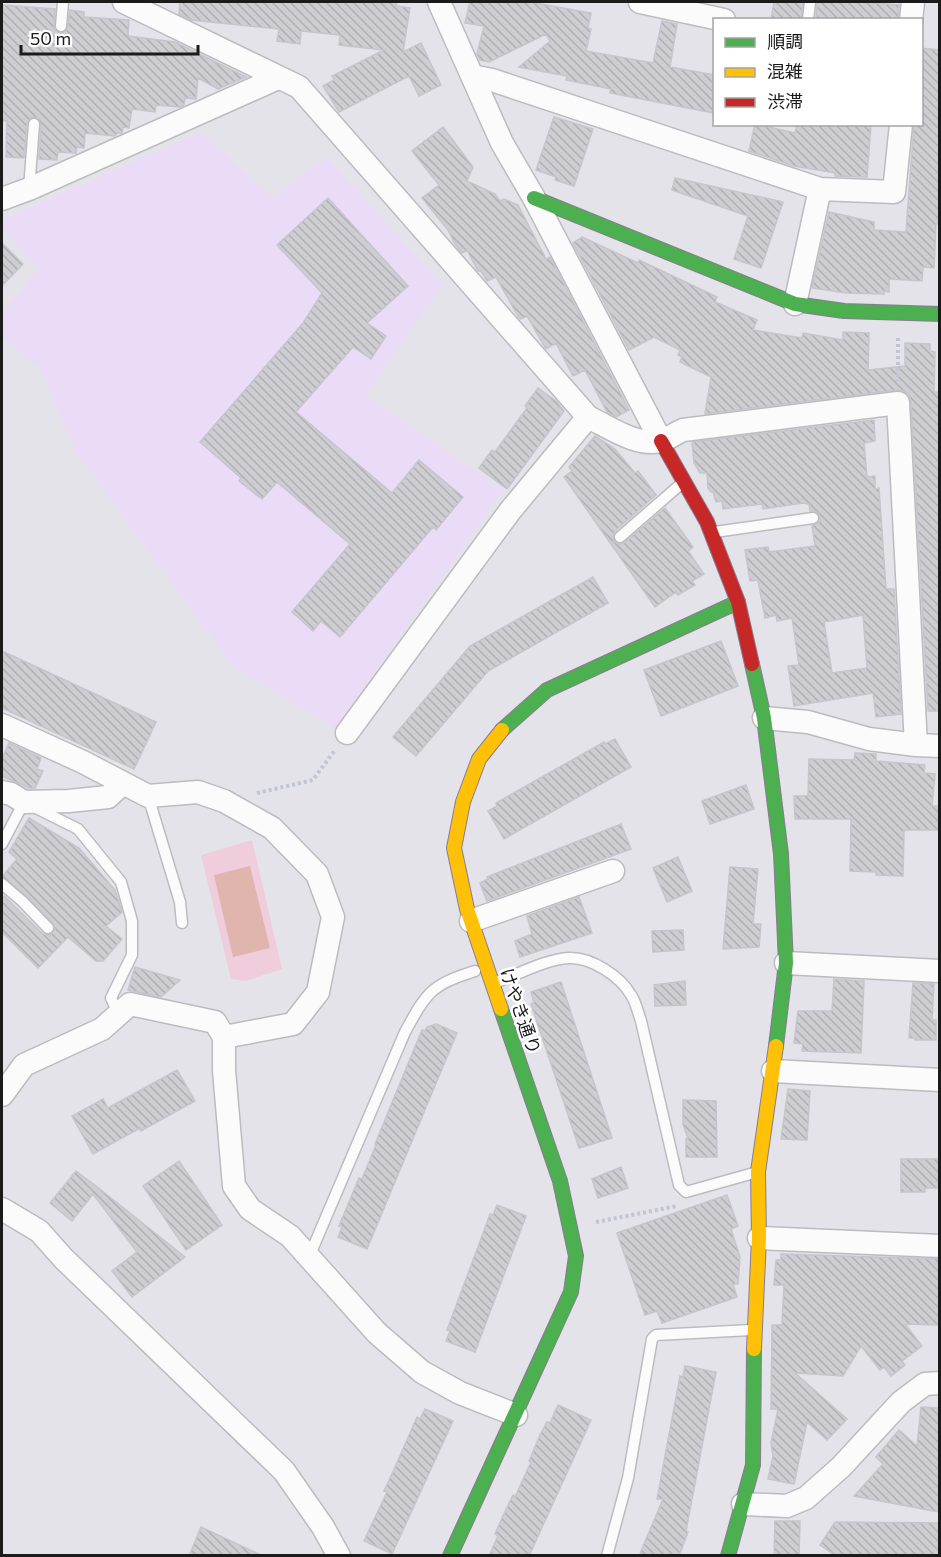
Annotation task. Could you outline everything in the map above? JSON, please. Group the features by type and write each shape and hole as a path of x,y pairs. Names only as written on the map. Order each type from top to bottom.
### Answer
{"street":[{"path":"124,2 298,87 588,417 632,438 661,441 683,430 898,403 916,745"},
{"path":"439,2 502,143 534,198 661,441 712,532 738,602 764,718 781,854 786,963 758,1172 759,1238 754,1330 753,1465 728,1556"},
{"path":"640,2 715,18"},
{"path":"911,18 913,2"},
{"path":"472,76 492,80 820,189 894,192 901,126"},
{"path":"2,198 29,189 278,78"},
{"path":"795,304 820,189"},
{"path":"534,198 795,304 844,311 939,314"},
{"path":"347,733 510,511 588,417"},
{"name":"けやき通り","path":"450,1556 571,1292 576,1256 560,1181 471,921 454,848 463,802 479,759 503,728 547,690 738,602"},
{"path":"764,718 808,722 869,739 939,746"},
{"path":"2,725 148,796 198,792 224,801 272,828 317,874 333,917 318,992 293,1024 224,1037"},
{"path":"2,792 11,794 24,802 69,801 108,797 123,783"},
{"path":"471,921 613,872"},
{"path":"786,963 939,970"},
{"path":"2,1095 24,1065 102,1029 130,1004 215,1022 224,1037 224,1070 234,1186 250,1209 290,1236 377,1333 422,1372 460,1393 516,1415"},
{"path":"773,1071 939,1080"},
{"path":"2,1209 39,1231 64,1259 284,1471 323,1527 339,1556"},
{"path":"759,1238 939,1246"},
{"path":"743,1504 787,1506 806,1498 841,1467 901,1402 925,1384 939,1383"}],"lane":[{"path":"61,27 63,2"},
{"path":"808,18 810,2"},
{"path":"29,189 34,124"},
{"path":"620,537 684,482"},
{"path":"712,532 813,518"},
{"path":"148,796 180,902 182,923"},
{"path":"2,844 24,802 78,829 121,882 132,921 132,955 111,998 118,1013"},
{"path":"2,884 48,928"},
{"path":"492,984 570,957 599,966 618,979 632,995 641,1021 679,1185 686,1192 758,1172"},
{"path":"309,1257 405,1032 420,1004 437,985 475,972"},
{"path":"607,1556 628,1478 652,1339 656,1335 754,1330"}],"path":[{"path":"898,312 898,403"},
{"path":"224,801 313,780 347,733"},
{"path":"594,1222 666,1210 688,1203"}],"shaded area":[{"path":"201,132 273,198 326,156 443,286 365,395 503,490 335,728 234,668 75,451 40,369 2,337 2,313 39,268 2,229 2,220"},
{"path":"252,840 282,969 246,981 231,979 201,855"},
{"path":"250,866 270,948 233,957 214,875"}],"building":[{"path":"180,2 397,2 396,6 410,8 403,52 421,43 441,85 419,96 409,76 339,112 323,86 334,80 332,76 384,50 339,45 340,35 301,31 300,44 277,41 279,29 191,20 179,14"},
{"path":"470,2 530,2 591,13 588,28 591,29 586,51 653,63 662,21 677,24 670,67 713,75 713,113 610,93 611,89 566,80 567,76 519,67 550,41 546,34 489,62 480,60 477,54 484,26 465,23"},
{"path":"774,2 803,2 801,18 771,18"},
{"path":"817,2 899,5 898,18 816,18"},
{"path":"2,5 55,9 54,29 60,33 67,30 70,10 84,12 84,17 129,20 128,36 175,42 246,77 218,89 198,78 196,99 185,98 184,105 180,107 156,105 155,112 132,109 129,128 123,127 122,133 117,133 115,136 85,133 84,148 77,147 76,153 58,152 57,160 39,159 41,124 38,118 31,117 27,123 24,158 6,157 7,121 2,121"},
{"path":"923,48 939,50 939,224 936,224 934,268 923,267 922,281 889,279 889,292 884,291 884,294 846,293 812,288 829,212 874,222 874,230 906,232 914,126 923,126"},
{"path":"554,117 593,129 574,186 555,180 556,177 536,170"},
{"path":"755,126 795,133 797,126 871,126 867,177 835,176 835,173 794,166 749,151"},
{"path":"443,127 473,167 467,181 495,194 500,201 504,199 518,205 546,259 550,257 629,410 616,417 607,412 585,370 573,376 556,343 546,349 527,316 519,318 496,277 487,281 481,271 478,271 467,250 462,253 448,230 422,198 439,185 412,151"},
{"path":"675,178 783,202 761,268 734,259 748,216 672,190"},
{"path":"328,198 408,286 367,323 386,336 371,359 353,347 296,412 392,493 419,460 463,497 436,530 433,527 340,637 321,621 313,631 292,612 350,544 277,482 262,499 239,481 241,478 200,442 303,323 322,293 277,245"},
{"path":"582,237 638,263 639,260 717,297 715,302 757,320 753,330 802,338 803,333 843,340 843,332 869,333 868,370 905,366 905,343 930,344 930,351 935,352 934,392 939,392 939,711 928,711 909,395 896,390 705,414 711,377 680,362 682,357 678,355 680,350 654,337 629,350 573,243"},
{"path":"2,243 23,264 2,286"},
{"path":"538,388 556,401 564,411 507,489 479,468 492,450 495,452 527,408 525,406"},
{"path":"874,420 875,441 864,443 867,477 875,476 875,489 879,488 886,589 894,589 901,714 876,717 873,693 794,706 788,666 799,665 792,618 777,621 776,615 765,618 758,580 750,581 745,550 768,547 769,552 815,546 812,526 820,521 819,514 810,511 809,504 803,503 763,509 762,504 723,509 722,501 716,502 713,492 708,488 707,473 700,473 694,463 692,442","holes":["863,615 867,668 832,673 824,622"]},
{"path":"595,436 615,449 635,473 638,471 656,495 615,531 614,541 618,544 624,543 665,508 693,547 688,551 704,574 692,581 695,585 678,595 676,592 655,607 564,477 572,471 569,467"},
{"path":"593,577 608,603 488,671 416,756 393,737 470,646"},
{"path":"721,641 738,686 661,716 644,670"},
{"path":"2,651 156,722 134,769 2,708"},
{"path":"615,739 631,767 504,839 488,811 497,806 496,803 604,742 605,744"},
{"path":"9,743 41,758 37,769 43,771 35,788 29,788 2,776 2,759"},
{"path":"855,753 876,754 876,761 925,765 924,773 935,774 932,806 939,806 939,830 904,830 903,876 850,871 851,819 795,819 794,796 808,796 809,759 854,760"},
{"path":"746,785 754,809 710,824 702,801"},
{"path":"29,818 79,848 115,890 122,912 106,926 122,939 103,961 96,961 68,937 38,968 2,932 2,899 4,896 43,934 50,935 55,929 53,923 27,896 2,877 17,859 9,852"},
{"path":"621,824 631,849 487,901 480,883 488,879 487,877"},
{"path":"678,857 692,891 667,902 653,868"},
{"path":"730,867 758,869 753,924 761,924 759,947 723,949"},
{"path":"579,897 592,933 520,957 515,941 532,934 527,916"},
{"path":"683,930 684,950 653,952 652,931"},
{"path":"135,967 180,980 161,997 128,990"},
{"path":"834,979 864,981 861,1053 802,1051 803,1044 794,1043 798,1011 832,1011"},
{"path":"685,981 686,1005 655,1006 654,985"},
{"path":"561,982 612,1138 579,1148 531,1004 534,1003 531,992"},
{"path":"913,983 934,984 932,1020 936,1020 936,1040 909,1038"},
{"path":"436,1024 457,1033 367,1249 338,1237 342,1227 339,1226 359,1178 362,1179 422,1030 425,1031 427,1027"},
{"path":"177,1070 195,1101 93,1154 72,1116 103,1099 108,1108"},
{"path":"788,1089 810,1091 807,1140 781,1139"},
{"path":"683,1100 716,1101 717,1157 686,1157 686,1139 688,1138 683,1124"},
{"path":"901,1159 939,1159 939,1188 925,1188 925,1192 901,1192"},
{"path":"179,1161 222,1225 186,1250 143,1186"},
{"path":"621,1167 628,1188 598,1198 592,1179"},
{"path":"76,1171 185,1257 132,1297 112,1271 137,1252 93,1194 72,1221 50,1203"},
{"path":"727,1195 738,1226 731,1229 740,1257 738,1284 733,1284 737,1297 662,1323 657,1311 645,1315 617,1233"},
{"path":"497,1205 526,1216 475,1352 446,1341 450,1331 447,1330 490,1214 493,1215"},
{"path":"781,1254 939,1259 939,1325 905,1324 922,1346 902,1361 905,1365 891,1376 884,1367 880,1370 861,1346 843,1376 795,1373 847,1419 827,1440 807,1422 794,1484 768,1479 773,1456 771,1443 778,1409 771,1409 772,1325 782,1325 784,1285 774,1285 776,1260 781,1260"},
{"path":"685,1366 716,1372 686,1531 688,1532 679,1556 639,1556 663,1499 657,1499 680,1376 683,1377"},
{"path":"558,1405 591,1420 529,1556 489,1556 498,1536 495,1534 502,1518 513,1495 515,1497 540,1435 547,1422 550,1423"},
{"path":"921,1407 939,1408 939,1512 854,1496 883,1464 876,1457 899,1430 917,1446"},
{"path":"425,1409 453,1421 392,1554 364,1541 387,1492 384,1491 417,1417 420,1419"},
{"path":"775,1521 800,1521 799,1556 774,1556"},
{"path":"835,1522 939,1523 939,1556 836,1556 820,1545"},
{"path":"201,1527 263,1556 189,1556"}],"traffic: fast":[{"path":"534,198 795,304 844,311 940,314"},
{"path":"502,730 547,690 738,602"},
{"path":"752,664 764,718 781,854 786,963 776,1046"},
{"path":"450,1556 571,1292 576,1256 560,1181 501,1009"},
{"path":"728,1556 753,1465 754,1349"}],"traffic: slow":[{"path":"501,1009 467,909 454,848 463,802 479,759 502,730"},
{"path":"754,1349 759,1238 758,1172 776,1046"}],"traffic: jam":[{"path":"661,441 707,522 738,602 752,664"}]}
